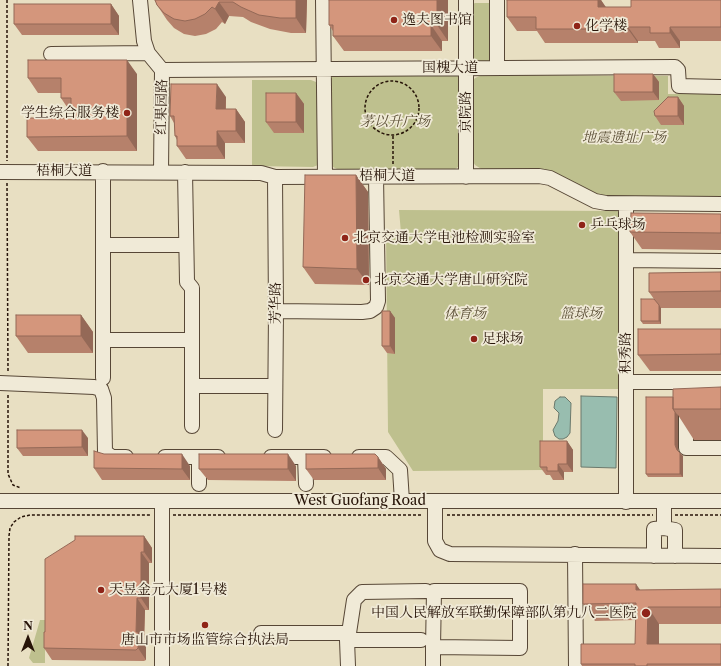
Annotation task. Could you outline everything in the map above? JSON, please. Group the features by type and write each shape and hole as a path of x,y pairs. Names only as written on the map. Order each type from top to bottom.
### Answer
{"street":[{"name":"红果园路","path":"140,0 144,41 148,53 162,70 161,172"},
{"path":"323,0 325,176"},
{"name":"京院路","path":"466,0 466,177"},
{"path":"497,0 497,68"},
{"path":"51,54 148,53"},
{"name":"国槐大道","path":"162,70 675,67 678,70 678,86 721,87"},
{"path":"103,171 103,378"},
{"name":"梧桐大道","path":"0,172 103,171 261,173 275,177 539,176 550,178 595,201 606,203 721,204"},
{"path":"185,172 187,282 192,288 192,426"},
{"path":"276,311 362,312 370,311 376,307 378,301 376,176"},
{"name":"芳华路","path":"275,177 275,430"},
{"name":"积秀路","path":"626,204 626,502"},
{"path":"103,245 186,245"},
{"path":"626,260 721,261"},
{"path":"626,333 642,333"},
{"path":"103,340 192,340"},
{"path":"626,382 721,382"},
{"path":"686,382 693,411 686,448 721,448"},
{"path":"0,383 94,387 101,389 104,398 105,452 112,457 136,457"},
{"path":"192,386 275,386"},
{"path":"151,457 229,457"},
{"path":"198,457 200,484"},
{"path":"259,457 334,457"},
{"path":"305,457 306,484"},
{"path":"349,457 386,457 400,470 402,501"},
{"path":"162,500 162,666"},
{"name":"West Guofang Road","path":"0,501 402,501 435,508 626,502 664,515 721,502"},
{"path":"435,508 435,541 440,550 450,554 721,556"},
{"path":"654,556 654,529 664,515 675,530 675,556"},
{"path":"575,554 576,666"},
{"path":"348,666 348,636 354,600 362,592 426,591"},
{"path":"433,647 520,648 520,591 434,591 433,647 433,666"},
{"path":"261,633 421,640"}],"path":[{"path":"387,81 397,81 406,84 416,94 420,108 417,120 409,130 393,136 384,134 373,128 366,117 365,108 366,99 371,91 378,85 387,81"},
{"path":"393,136 393,176"},
{"path":"8,666 8,536 10,528 14,522 21,517 30,515 162,515 435,508 664,515 721,515"}],"green space":[{"path":"490,3 492,62 472,62 473,4"},
{"name":"茅以升广场","path":"459,73 458,167 455,169 341,171 333,167 330,74"},
{"name":"地震遗址广场","path":"482,75 668,76 668,94 721,94 721,199 601,198 553,173 483,170 475,165 471,158 471,83 475,78"},
{"path":"252,80 311,80 316,82 320,87 320,159 318,165 313,167 252,166"},
{"name":"体育场","path":"399,210 619,211 619,389 543,389 543,470 413,471 388,432 386,233 401,233"},
{"path":"40,620 45,620 45,663 33,663 29,658"}],"shaded area":[{"path":"581,396 617,397 616,468 581,467"},
{"path":"560,397 565,397 571,403 570,433 563,439 559,439 555,436 553,430 558,421 559,413 554,408 555,401"}],"building":[{"path":"155,0 296,0 296,18 280,18 259,15 233,2 219,2 215,9 212,7 205,14 195,19 185,21 174,19 164,13 157,5"},
{"name":"逸夫图书馆","path":"329,0 437,0 437,25 431,25 431,36 333,36 333,25 329,25"},
{"path":"507,0 598,0 598,7 631,7 631,0 721,0 721,27 670,27 670,33 650,33 650,27 628,27 628,29 536,29 536,17 507,17"},
{"path":"14,4 111,4 111,24 14,24"},
{"path":"28,60 127,60 127,136 27,137 27,118 71,118 71,98 61,98 61,78 28,78"},
{"path":"614,74 653,74 653,92 614,92"},
{"path":"171,84 217,84 216,109 236,109 236,131 217,131 217,146 177,146 174,116 170,116"},
{"path":"266,93 296,93 296,122 266,122"},
{"path":"668,97 678,97 678,116 655,116 654,111"},
{"path":"305,175 356,175 357,269 303,267"},
{"path":"631,213 721,214 721,233 630,232"},
{"path":"721,272 721,291 649,292 649,273"},
{"path":"641,299 654,299 659,305 659,321 641,321"},
{"path":"382,311 390,311 390,346 382,346"},
{"path":"16,315 81,315 81,336 16,336"},
{"path":"638,329 721,329 721,354 638,355"},
{"path":"721,387 721,409 673,409 673,389"},
{"path":"646,397 673,397 673,409 675,412 675,445 680,453 680,474 646,474"},
{"path":"17,430 82,430 82,447 17,448"},
{"path":"540,441 567,441 567,464 558,464 558,471 547,471 547,467 540,467"},
{"path":"94,451 104,454 182,454 182,469 94,468"},
{"path":"199,454 288,454 288,469 199,469"},
{"path":"306,454 375,454 378,457 378,468 306,469"},
{"path":"75,536 144,536 144,552 141,552 141,598 137,598 136,632 138,632 138,648 136,650 44,648 45,559 75,540"},
{"path":"583,584 636,584 636,590 721,589 721,607 648,607 647,644 721,644 721,664 647,664 647,666 635,666 635,664 581,664 581,644 635,644 636,603 583,604"}],"place":[{"name":"逸夫图书馆","path":"394,20"},
{"name":"化学楼","path":"577,26"},
{"name":"学生综合服务楼","path":"127,113"},
{"name":"乒乓球场","path":"582,225"},
{"name":"北京交通大学电池检测实验室","path":"345,238"},
{"name":"北京交通大学唐山研究院","path":"366,280"},
{"name":"足球场","path":"474,339"},
{"name":"天昱金元大厦1号楼","path":"101,590"},
{"name":"中国人民解放军联勤保障部队第九八二医院","path":"646,613"},
{"name":"唐山市市场监管综合执法局","path":"205,625"}],"park label":[{"name":"篮球场","path":"581,314"}]}
